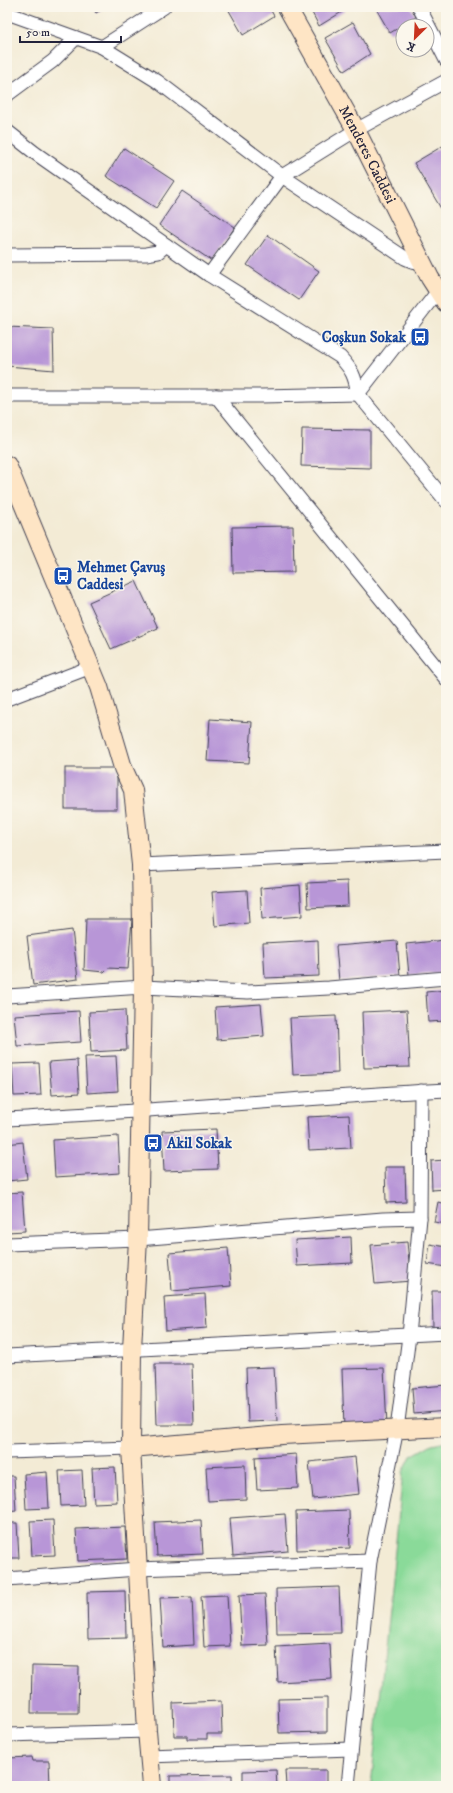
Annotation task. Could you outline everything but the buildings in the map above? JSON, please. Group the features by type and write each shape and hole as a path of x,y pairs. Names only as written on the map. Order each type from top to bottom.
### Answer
{"street":[{"name":"Menderes Caddesi","path":"287,7 356,130 424,263 443,293"},
{"path":"419,7 446,60"},
{"path":"102,47 160,8"},
{"path":"7,13 102,47 157,81 282,176 405,258 424,263"},
{"path":"7,96 54,61 76,38"},
{"path":"209,275 282,176 356,130 446,81"},
{"path":"7,131 35,153 209,275 340,357 355,377 358,394 446,500"},
{"path":"7,255 146,254 158,252 166,245"},
{"path":"7,396 358,394 443,293"},
{"path":"216,396 446,679"},
{"path":"7,465 99,687 124,768 133,790 141,865 143,987 142,1112 138,1239 132,1349 131,1448 146,1731 152,1786"},
{"path":"7,699 91,667"},
{"path":"141,865 446,851"},
{"path":"7,996 143,987 248,992 329,988 446,978"},
{"path":"7,1119 142,1112 202,1105 446,1090"},
{"path":"348,1786 370,1561 397,1429 409,1336 420,1218 421,1091"},
{"path":"7,1244 138,1239 383,1219 420,1218"},
{"path":"7,1356 446,1333"},
{"path":"7,1452 131,1448 282,1435 446,1427"},
{"path":"7,1579 137,1569 370,1561"},
{"path":"7,1735 146,1731"},
{"path":"148,1756 351,1750"}],"green space":[{"path":"446,1441 446,1786 371,1786 403,1472 411,1456 432,1444"}],"place":[{"name":"Coşkun Sokak","path":"420,337"},
{"name":"Mehmet Çavuş Caddesi","path":"63,576"},
{"name":"Akil Sokak","path":"153,1143"}]}
